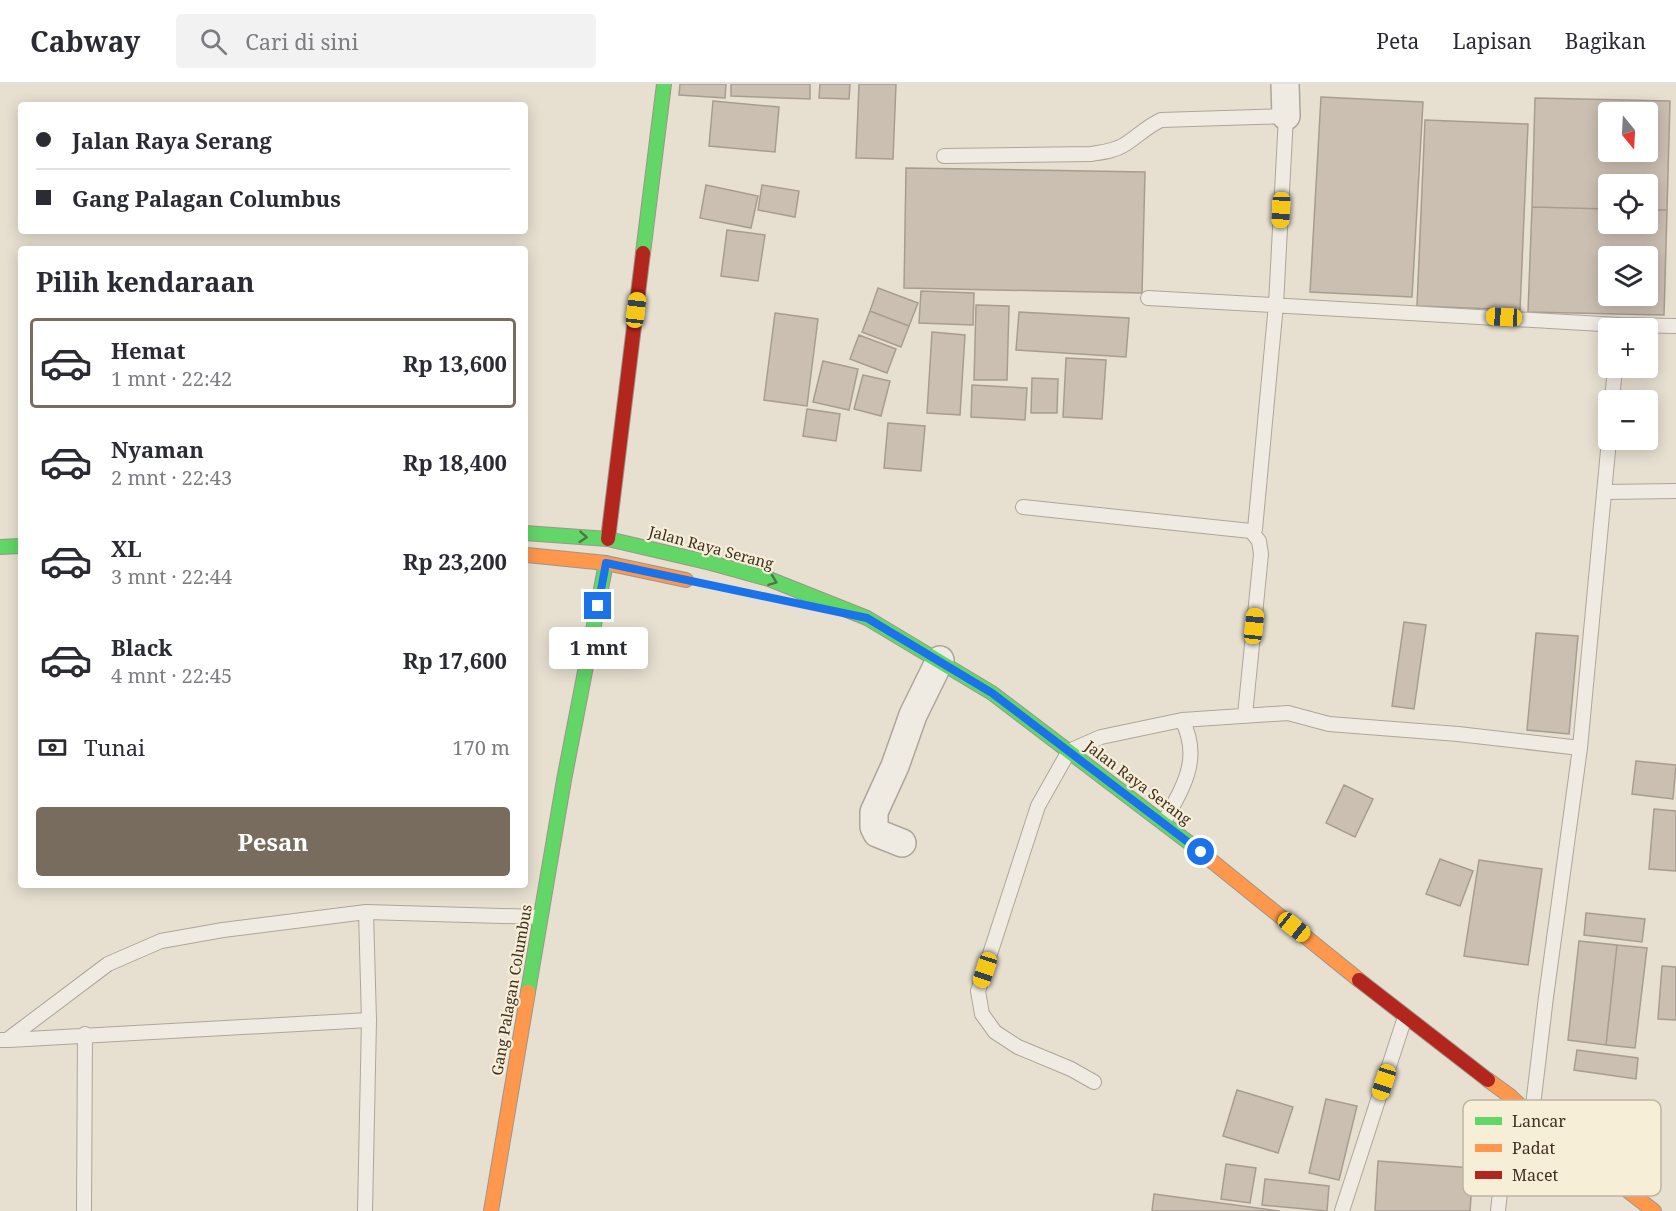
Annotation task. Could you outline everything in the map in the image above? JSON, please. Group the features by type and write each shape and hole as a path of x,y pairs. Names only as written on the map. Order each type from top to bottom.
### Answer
{"main road":[{"path":"608,539 664,84"},
{"name":"Jalan Raya Serang","path":"528,533 608,539 769,579 867,618 992,693 1149,813 1164,822 1406,1017 1514,1100"},
{"path":"0,547 18,546"},
{"path":"528,555 606,563 696,583"},
{"name":"Gang Palagan Columbus","path":"491,1211 564,780 606,563"},
{"path":"787,602 867,618"},
{"name":"Jalan Raya Serang","path":"1635,1196 1654,1211"}],"street":[{"path":"1285,84 1286,116"},
{"path":"902,843 877,833 874,827 874,812 895,766 913,715 940,660"}],"lane":[{"path":"944,156 1091,154 1111,151 1125,144 1146,127 1161,120 1286,116 1276,304 1257,526 1251,531"},
{"path":"1148,298 1276,304 1598,326"},
{"path":"1658,326 1676,326"},
{"path":"1534,1100 1580,748 1608,450"},
{"path":"1604,492 1676,491"},
{"path":"1023,507 1251,531 1259,541 1261,554 1245,715"},
{"path":"1094,1082 1071,1069 1018,1047 994,1032 982,1014 978,991 1038,806 1069,751 1101,737 1182,720 1288,713 1329,724 1458,734 1580,748"},
{"path":"1164,822 1184,786 1191,758 1188,732 1182,720"},
{"path":"4,1040 108,964 161,941 223,930 366,912 540,917"},
{"path":"365,1211 369,1020 366,912"},
{"path":"1342,1211 1406,1017"},
{"path":"4,1040 369,1020"},
{"path":"84,1211 85,1035"},
{"path":"1510,1096 1510,1100"},
{"path":"1498,1211 1500,1196"}],"building":[{"path":"680,84 726,84 725,98 679,95"},
{"path":"731,84 810,84 810,99 731,96"},
{"path":"820,84 850,84 849,99 819,98"},
{"path":"859,84 896,84 893,159 856,158"},
{"path":"1321,97 1423,102 1412,297 1310,292"},
{"path":"1535,98 1670,101 1667,210 1658,210 1658,174 1598,174 1598,209 1532,207"},
{"path":"713,101 779,107 775,152 709,146"},
{"path":"1425,120 1528,124 1520,310 1417,306"},
{"path":"906,168 1145,172 1142,293 904,288"},
{"path":"706,185 758,196 751,228 700,218"},
{"path":"762,185 799,191 795,217 758,210"},
{"path":"1532,207 1598,209 1598,234 1658,234 1658,210 1667,210 1664,315 1528,312"},
{"path":"727,230 765,235 758,281 721,276"},
{"path":"878,288 918,303 909,326 870,311"},
{"path":"921,291 974,293 973,325 919,323"},
{"path":"976,305 1009,306 1007,380 974,380"},
{"path":"870,311 909,326 901,347 862,332"},
{"path":"1019,312 1129,318 1126,357 1016,350"},
{"path":"775,313 818,319 807,406 764,400"},
{"path":"932,332 965,335 960,415 927,413"},
{"path":"859,335 896,349 887,373 850,359"},
{"path":"1066,358 1106,360 1102,419 1063,417"},
{"path":"823,361 858,369 849,410 813,402"},
{"path":"863,375 890,381 881,416 854,409"},
{"path":"1032,378 1058,379 1057,413 1031,413"},
{"path":"972,385 1027,388 1025,420 971,417"},
{"path":"807,409 840,414 836,441 803,436"},
{"path":"888,423 925,426 921,471 884,468"},
{"path":"1404,622 1426,625 1414,709 1392,706"},
{"path":"1536,633 1578,636 1569,734 1527,730"},
{"path":"1636,761 1676,765 1673,799 1632,794"},
{"path":"1344,785 1373,799 1355,837 1326,823"},
{"path":"1654,809 1676,811 1676,871 1649,869"},
{"path":"1440,859 1473,871 1460,906 1426,894"},
{"path":"1479,860 1542,869 1528,965 1464,956"},
{"path":"1586,913 1645,919 1642,942 1584,935"},
{"path":"1579,941 1617,945 1606,1045 1568,1040"},
{"path":"1617,945 1647,948 1635,1048 1606,1045"},
{"path":"1662,966 1676,967 1676,1020 1658,1019"},
{"path":"1577,1050 1638,1058 1636,1079 1574,1070"},
{"path":"1237,1090 1293,1107 1278,1153 1223,1136"},
{"path":"1326,1099 1357,1106 1339,1180 1309,1173"},
{"path":"1378,1161 1463,1167 1463,1196 1471,1196 1470,1211 1375,1211"},
{"path":"1226,1164 1256,1168 1250,1203 1221,1199"},
{"path":"1265,1179 1329,1186 1327,1211 1262,1205"},
{"path":"1154,1194 1280,1211 1152,1211"}],"traffic: fast":[{"path":"643,253 664,84"},
{"path":"528,533 608,539 711,563 769,579 867,618 992,693 1192,845"},
{"path":"0,547 18,546"},
{"path":"528,992 564,780 606,563"}],"traffic: slow":[{"path":"528,555 606,563 686,580"},
{"path":"1192,845 1359,980"},
{"path":"491,1211 528,992"},
{"path":"1488,1080 1514,1100"},
{"path":"1635,1196 1654,1211"}],"traffic: jam":[{"path":"608,539 643,253"},
{"path":"1359,980 1488,1080"}],"route":[{"path":"598,606 606,563 867,618 992,693 1201,852"}]}
